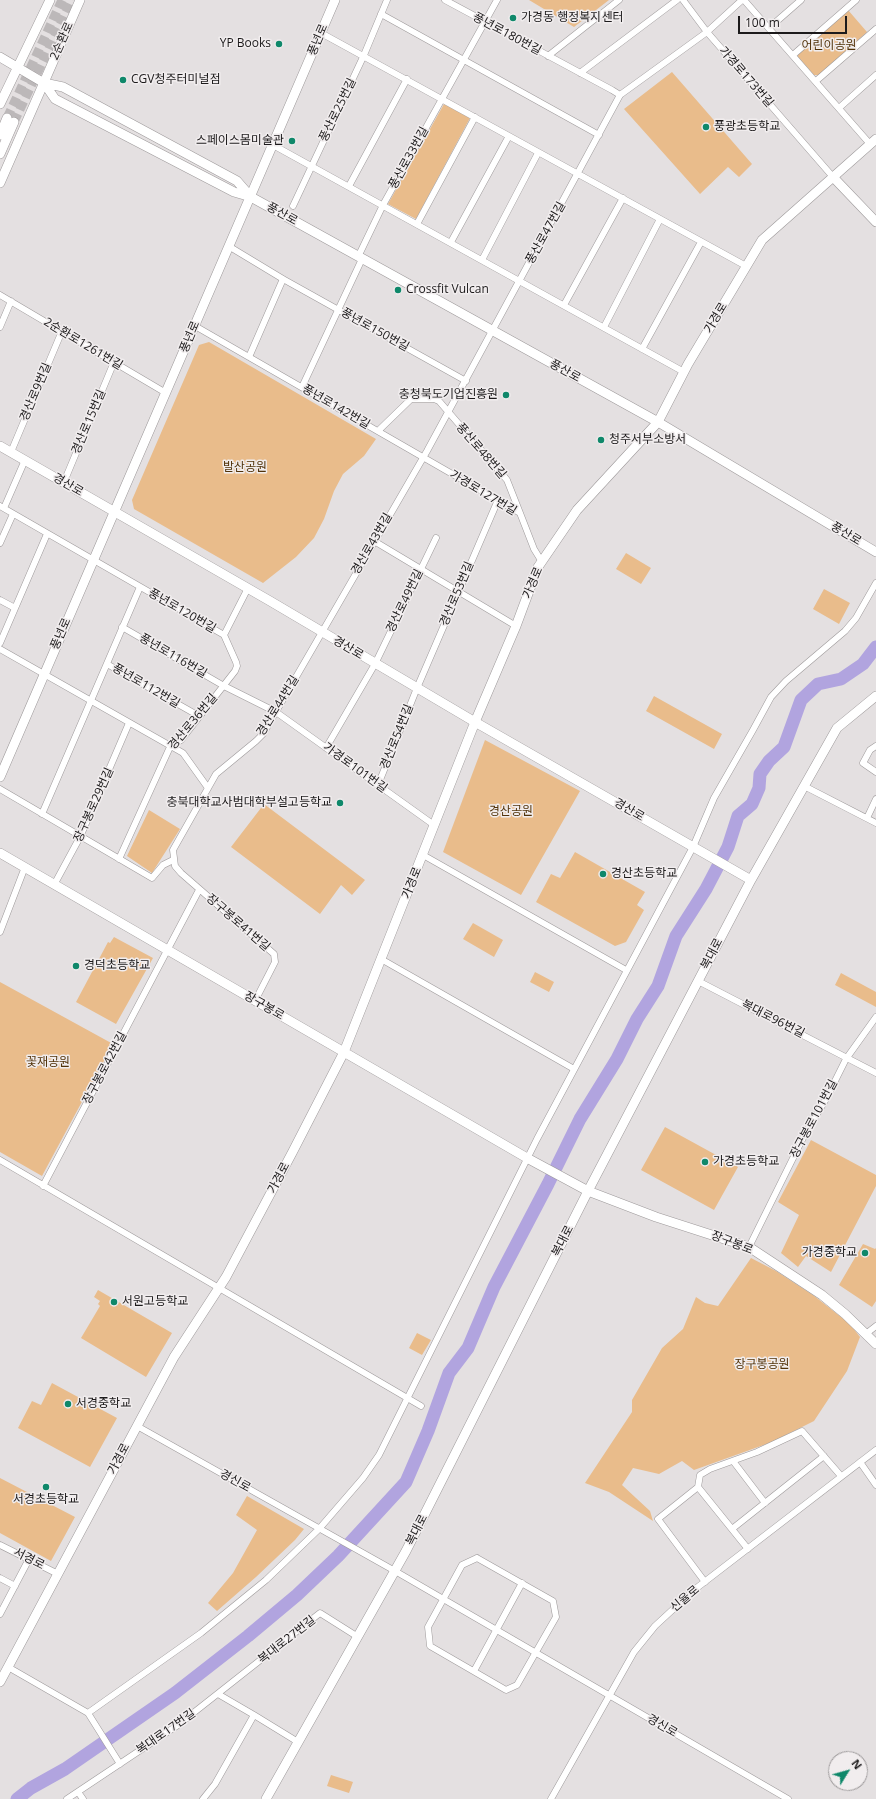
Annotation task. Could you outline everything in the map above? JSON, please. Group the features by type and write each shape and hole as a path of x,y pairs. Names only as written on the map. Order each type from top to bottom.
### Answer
{"street":[{"path":"0,104 50,0"},
{"name":"2순환로","path":"0,183 80,0"},
{"name":"풍년로","path":"0,778 230,247 335,0"},
{"name":"풍산로25번길","path":"293,206 364,56 387,0"},
{"name":"풍년로180번길","path":"445,0 620,95"},
{"path":"485,22 497,0"},
{"name":"풍년로180번길","path":"548,56 619,0"},
{"path":"580,73 677,0"},
{"name":"가경로173번길","path":"682,0 707,32 833,177"},
{"name":"풍산로47번길","path":"492,331 620,95 707,32 743,0"},
{"name":"가경로","path":"0,1682 174,1357 219,1288 292,1153 344,1052 475,722 516,626 538,567 577,510 658,422 684,372 762,240 873,142 839,108 743,0"},
{"path":"769,28 800,0"},
{"path":"793,55 856,0"},
{"path":"381,14 463,61 599,135"},
{"name":"풍산로33번길","path":"302,387 384,205 485,22"},
{"path":"816,81 876,29"},
{"path":"321,33 746,266"},
{"name":"풍산로","path":"0,57 44,83 63,87 238,181 251,197"},
{"path":"839,108 876,75"},
{"path":"349,186 407,79"},
{"name":"풍산로","path":"44,83 55,99 234,192 251,197 658,422 876,552"},
{"path":"417,224 475,117"},
{"path":"0,135 11,120 0,154"},
{"path":"451,242 510,136"},
{"path":"273,145 520,280 684,372"},
{"path":"482,260 538,152"},
{"path":"833,177 876,222"},
{"path":"564,305 622,198"},
{"path":"604,327 660,219"},
{"path":"642,349 701,242"},
{"name":"풍년로150번길","path":"230,247 283,279 466,381"},
{"path":"249,357 283,279"},
{"name":"2순환로1261번길","path":"0,295 166,393"},
{"path":"0,327 11,301"},
{"name":"풍년로142번길","path":"195,326 422,457"},
{"name":"경산로9번길","path":"11,452 62,331"},
{"name":"풍산로48번길","path":"422,457 466,381 492,331"},
{"name":"경산로15번길","path":"64,482 114,362"},
{"path":"378,431 411,399 434,399 439,401 448,412"},
{"name":"풍산로48번길","path":"448,412 507,480 520,513"},
{"name":"경산로","path":"0,446 248,588 475,722 751,880"},
{"name":"가경로127번길","path":"422,457 520,513 534,549 542,562"},
{"name":"경산로43번길","path":"322,632 422,457"},
{"path":"2,507 25,460"},
{"name":"경산로53번길","path":"417,688 498,500"},
{"name":"풍년로120번길","path":"2,507 224,635"},
{"path":"0,543 13,514"},
{"path":"0,643 47,534"},
{"name":"경산로49번길","path":"326,748 375,664 436,538"},
{"path":"374,541 516,626"},
{"path":"88,1713 136,1680 230,1610 266,1580 319,1528 363,1478 379,1455 528,1158 626,970 695,848 714,798 771,697 786,681 845,630 856,618 876,583"},
{"name":"풍년로120번길","path":"122,628 140,587"},
{"path":"224,635 248,588"},
{"path":"0,600 15,608"},
{"name":"풍년로112번길","path":"122,628 107,664 199,716"},
{"name":"풍년로116번길","path":"122,628 224,686 276,712"},
{"name":"경산로44번길","path":"208,788 216,774 263,734 322,632"},
{"name":"경산로36번길","path":"119,859 170,747 181,740 224,686 237,666 224,635"},
{"path":"0,649 170,747 183,753 208,788 173,850 173,860 163,865 152,878 0,789"},
{"path":"42,814 107,664"},
{"name":"경산로54번길","path":"378,785 417,688"},
{"name":"복대로","path":"266,1799 395,1571 588,1191 751,880 837,728 876,696"},
{"name":"가경로101번길","path":"276,712 434,825"},
{"name":"장구봉로29번길","path":"54,885 80,836 129,723"},
{"path":"876,746 870,750 863,763 876,772"},
{"path":"804,786 876,823"},
{"path":"867,818 876,800"},
{"name":"장구봉로","path":"0,853 576,1185 656,1217 749,1247 822,1295 866,1333 876,1344"},
{"path":"423,855 626,970"},
{"name":"장구봉로41번길","path":"173,860 181,873 199,890 274,954 275,962 255,1001"},
{"path":"0,932 25,867"},
{"name":"장구봉로41번길","path":"167,950 199,890"},
{"name":"장구봉로42번길","path":"43,1186 167,950"},
{"path":"381,959 574,1069"},
{"name":"복대로96번길","path":"698,981 876,1073"},
{"name":"장구봉로101번길","path":"749,1247 804,1136 826,1099 847,1057 875,1020"},
{"path":"0,1160 421,1406"},
{"path":"866,1333 876,1326"},
{"name":"경신로","path":"137,1426 395,1571 788,1799"},
{"path":"705,1582 658,1519 698,1487 700,1475 710,1469 783,1441 802,1431 841,1476"},
{"name":"신율로","path":"551,1799 634,1652 655,1626 671,1610 705,1582 876,1450"},
{"path":"732,1529 824,1456"},
{"path":"733,1461 765,1503"},
{"path":"860,1462 876,1485"},
{"path":"698,1487 748,1549"},
{"name":"서경로","path":"0,1544 58,1574"},
{"path":"477,1558 553,1601 556,1617 517,1684 506,1690 430,1646 428,1627 443,1599 462,1565 477,1558"},
{"path":"0,1614 29,1560"},
{"path":"0,1578 15,1586"},
{"path":"474,1671 522,1584"},
{"name":"복대로27번길","path":"218,1694 320,1613 358,1636"},
{"path":"8,1667 88,1713 120,1764"},
{"path":"218,1694 298,1742"},
{"name":"복대로17번길","path":"67,1799 178,1726 218,1694"},
{"path":"203,1799 215,1784 254,1716"},
{"path":"78,1792 83,1799"}],"green space":[{"path":"529,0 609,0 574,27"},
{"name":"어린이공원","path":"848,10 867,32 819,75 814,75 798,57 798,53"},
{"path":"672,72 752,164 739,177 728,167 700,194 624,109"},
{"path":"444,104 470,118 416,219 388,204"},
{"name":"발산공원","path":"209,342 376,439 364,456 343,474 334,491 324,519 314,538 296,557 263,583 134,509 132,500 199,345"},
{"path":"626,553 651,568 641,584 616,569"},
{"path":"824,589 850,603 839,624 813,609"},
{"path":"654,696 722,734 714,749 646,711"},
{"name":"경산공원","path":"485,740 580,791 521,895 443,852"},
{"path":"264,804 365,880 352,895 341,885 320,914 231,847"},
{"path":"149,810 180,829 152,873 127,856"},
{"path":"575,852 645,892 637,905 644,910 626,942 615,946 536,902 551,874 560,878"},
{"path":"473,923 503,940 494,957 463,939"},
{"path":"114,937 153,958 116,1024 76,1002 108,942 110,943"},
{"path":"535,972 554,982 549,992 530,982"},
{"path":"841,973 876,992 876,1007 835,985"},
{"name":"꽃재공원","path":"0,982 113,1044 42,1176 0,1152"},
{"path":"665,1127 738,1167 714,1210 641,1170"},
{"path":"811,1140 876,1175 876,1186 831,1272 806,1256 798,1267 781,1253 799,1215 778,1202"},
{"path":"863,1244 875,1249 876,1248 876,1301 872,1307 839,1285"},
{"name":"장구봉공원","path":"751,1258 776,1271 813,1295 850,1324 860,1337 847,1371 814,1421 772,1442 694,1470 682,1461 659,1474 633,1468 622,1485 650,1511 653,1521 609,1492 585,1483 632,1412 632,1400 662,1348 683,1329 696,1297 705,1303 718,1306"},
{"path":"98,1290 172,1333 146,1377 81,1338 100,1306 98,1304 100,1301 94,1297"},
{"path":"417,1333 431,1340 422,1355 409,1348"},
{"path":"52,1383 117,1418 90,1467 18,1428 32,1401 41,1405"},
{"path":"0,1478 75,1517 51,1561 0,1533"},
{"path":"247,1496 304,1529 295,1540 256,1577 217,1611 208,1603 233,1573 257,1530 236,1515"},
{"path":"331,1775 353,1782 349,1793 327,1786"}],"waterway":[{"path":"17,1799 31,1788 65,1769 175,1693 248,1636 297,1595 338,1556 406,1482 428,1431 449,1373 468,1348 494,1287 580,1119 617,1059 637,1019 658,986 676,936 706,889 728,847 738,816 752,804 759,788 760,774 769,761 784,747 801,700 818,684 841,679 863,664 876,647"}],"tunnel":[{"path":"7,118 62,0"},
{"path":"14,122 72,0"}],"place":[{"name":"가경동 행정복지센터","path":"513,18"},
{"name":"YP Books","path":"279,44"},
{"name":"CGV청주터미널점","path":"123,80"},
{"name":"풍광초등학교","path":"706,127"},
{"name":"스페이스몸미술관","path":"292,141"},
{"name":"Crossfit Vulcan","path":"398,290"},
{"name":"충청북도기업진흥원","path":"506,395"},
{"name":"청주서부소방서","path":"601,440"},
{"name":"충북대학교사범대학부설고등학교","path":"340,803"},
{"name":"경산초등학교","path":"603,874"},
{"name":"경덕초등학교","path":"76,966"},
{"name":"가경초등학교","path":"705,1162"},
{"name":"가경중학교","path":"865,1253"},
{"name":"서원고등학교","path":"114,1302"},
{"name":"서경중학교","path":"68,1404"},
{"name":"서경초등학교","path":"46,1487"}]}
